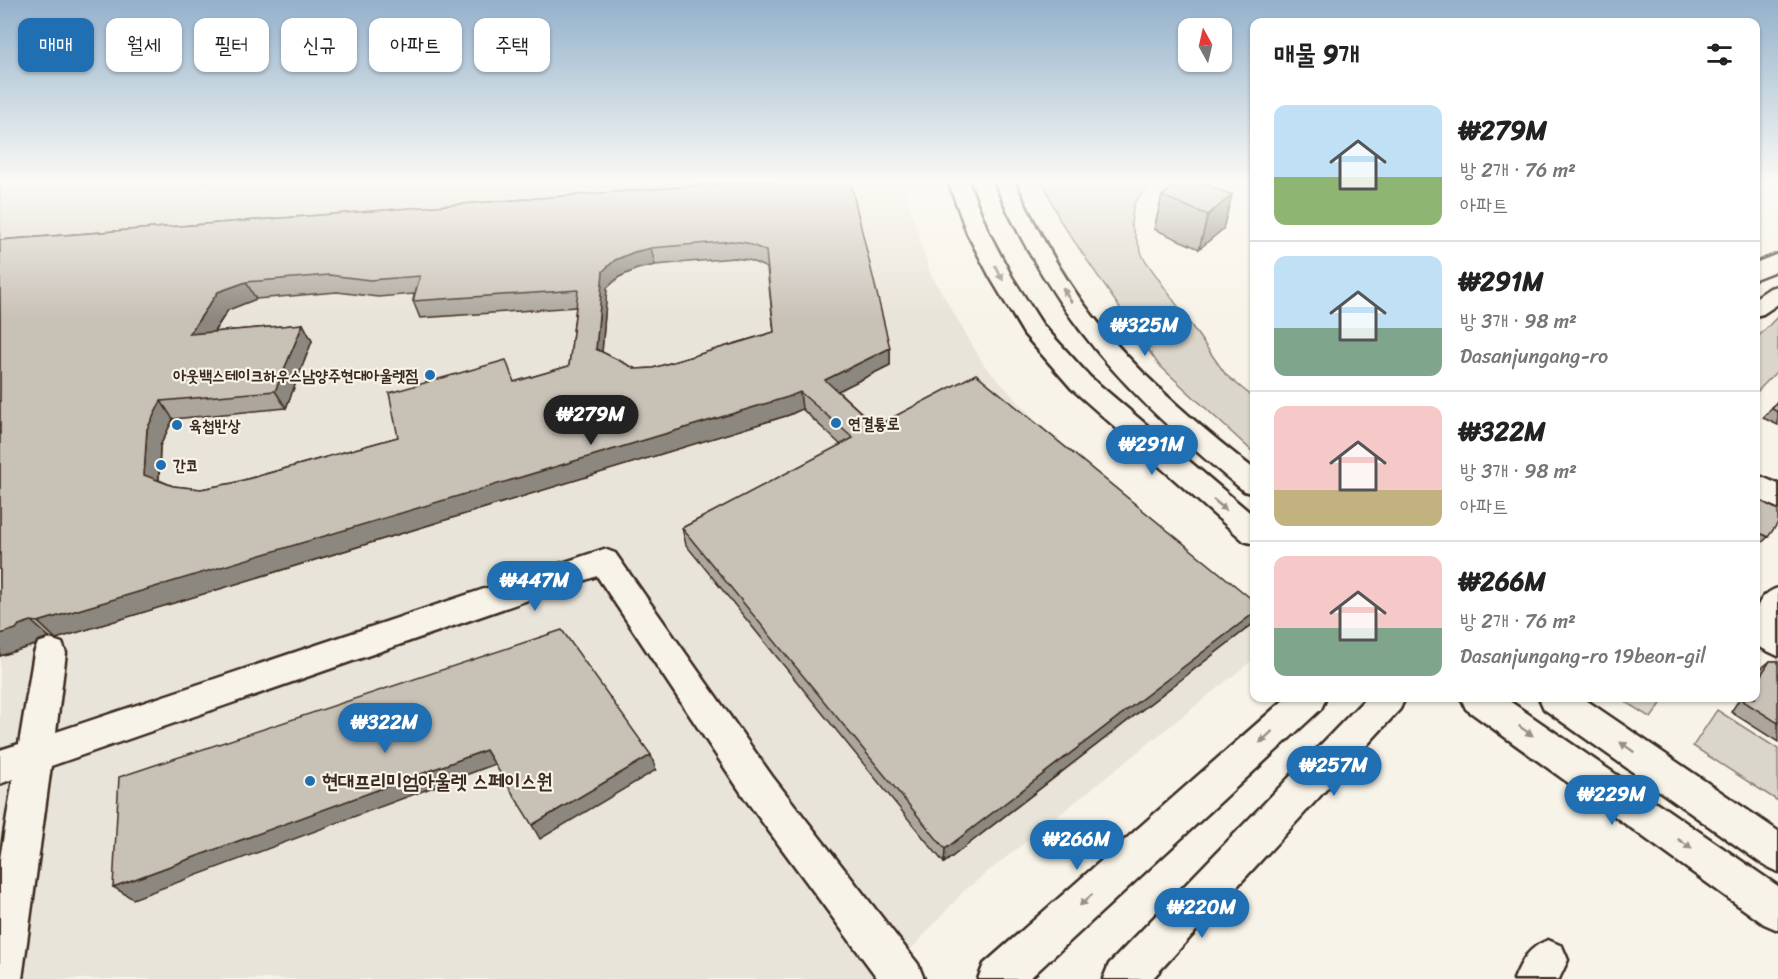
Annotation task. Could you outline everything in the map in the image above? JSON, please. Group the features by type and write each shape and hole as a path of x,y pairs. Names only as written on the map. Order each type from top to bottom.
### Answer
{"street":[{"path":"976,227 1001,278 1033,329 1081,383 1250,530"},
{"path":"1026,227 1083,320 1115,358 1164,408 1250,481"},
{"path":"1760,270 1778,261"},
{"path":"1760,306 1778,293"},
{"path":"1760,488 1778,497"},
{"path":"0,767 604,561 759,788 903,979"},
{"path":"1763,635 1778,601"},
{"path":"1,979 50,653"},
{"path":"999,979 1305,702"},
{"path":"1124,979 1384,702"},
{"path":"1484,702 1778,910"},
{"path":"1562,702 1778,853"}],"shaded area":[{"path":"0,227 263,227 0,247"},
{"name":"현대프리미엄아울렛 스페이스원","path":"263,227 916,227 930,273 984,365 1047,433 1250,609 1250,662 964,891 884,979 0,979 0,247"},
{"path":"1064,227 1132,227 1143,257 1226,375 1250,395 1250,449 1158,364"},
{"path":"1778,316 1778,370 1760,389 1760,335"},
{"path":"1625,702 1662,702 1651,718"},
{"path":"1717,710 1778,749 1778,801 1693,746"}],"building":[{"path":"171,227 861,227 890,348 825,380 876,426 976,374 1250,598 1250,616 945,849 682,528 853,438 800,392 38,622 31,621 0,634 0,240","holes":["732,241 747,243 766,251 774,332 653,368 636,369 596,349 603,271 615,260 651,248","329,275 370,280 420,276 413,301 578,290 569,366 514,382 506,360 389,393 398,437 233,483 201,489 173,486 144,475 147,429 161,401 275,391 303,324 189,334 218,292 246,282"]},
{"path":"1778,401 1778,412 1772,409"},
{"path":"1760,501 1778,510 1778,523 1768,537 1762,534 1760,536"},
{"name":"현대프리미엄아울렛 스페이스원","path":"562,630 651,755 532,825 486,750 113,887 119,777"},
{"path":"1770,661 1778,661 1778,723 1745,702 1760,702 1760,676"}],"place":[{"name":"아웃백스테이크하우스남양주현대아울렛점","path":"430,375"},
{"name":"연결통로","path":"836,423"},
{"name":"육첩반상","path":"177,425"},
{"name":"간코","path":"161,465"},
{"name":"현대프리미엄아울렛 스페이스원","path":"310,781"}]}
